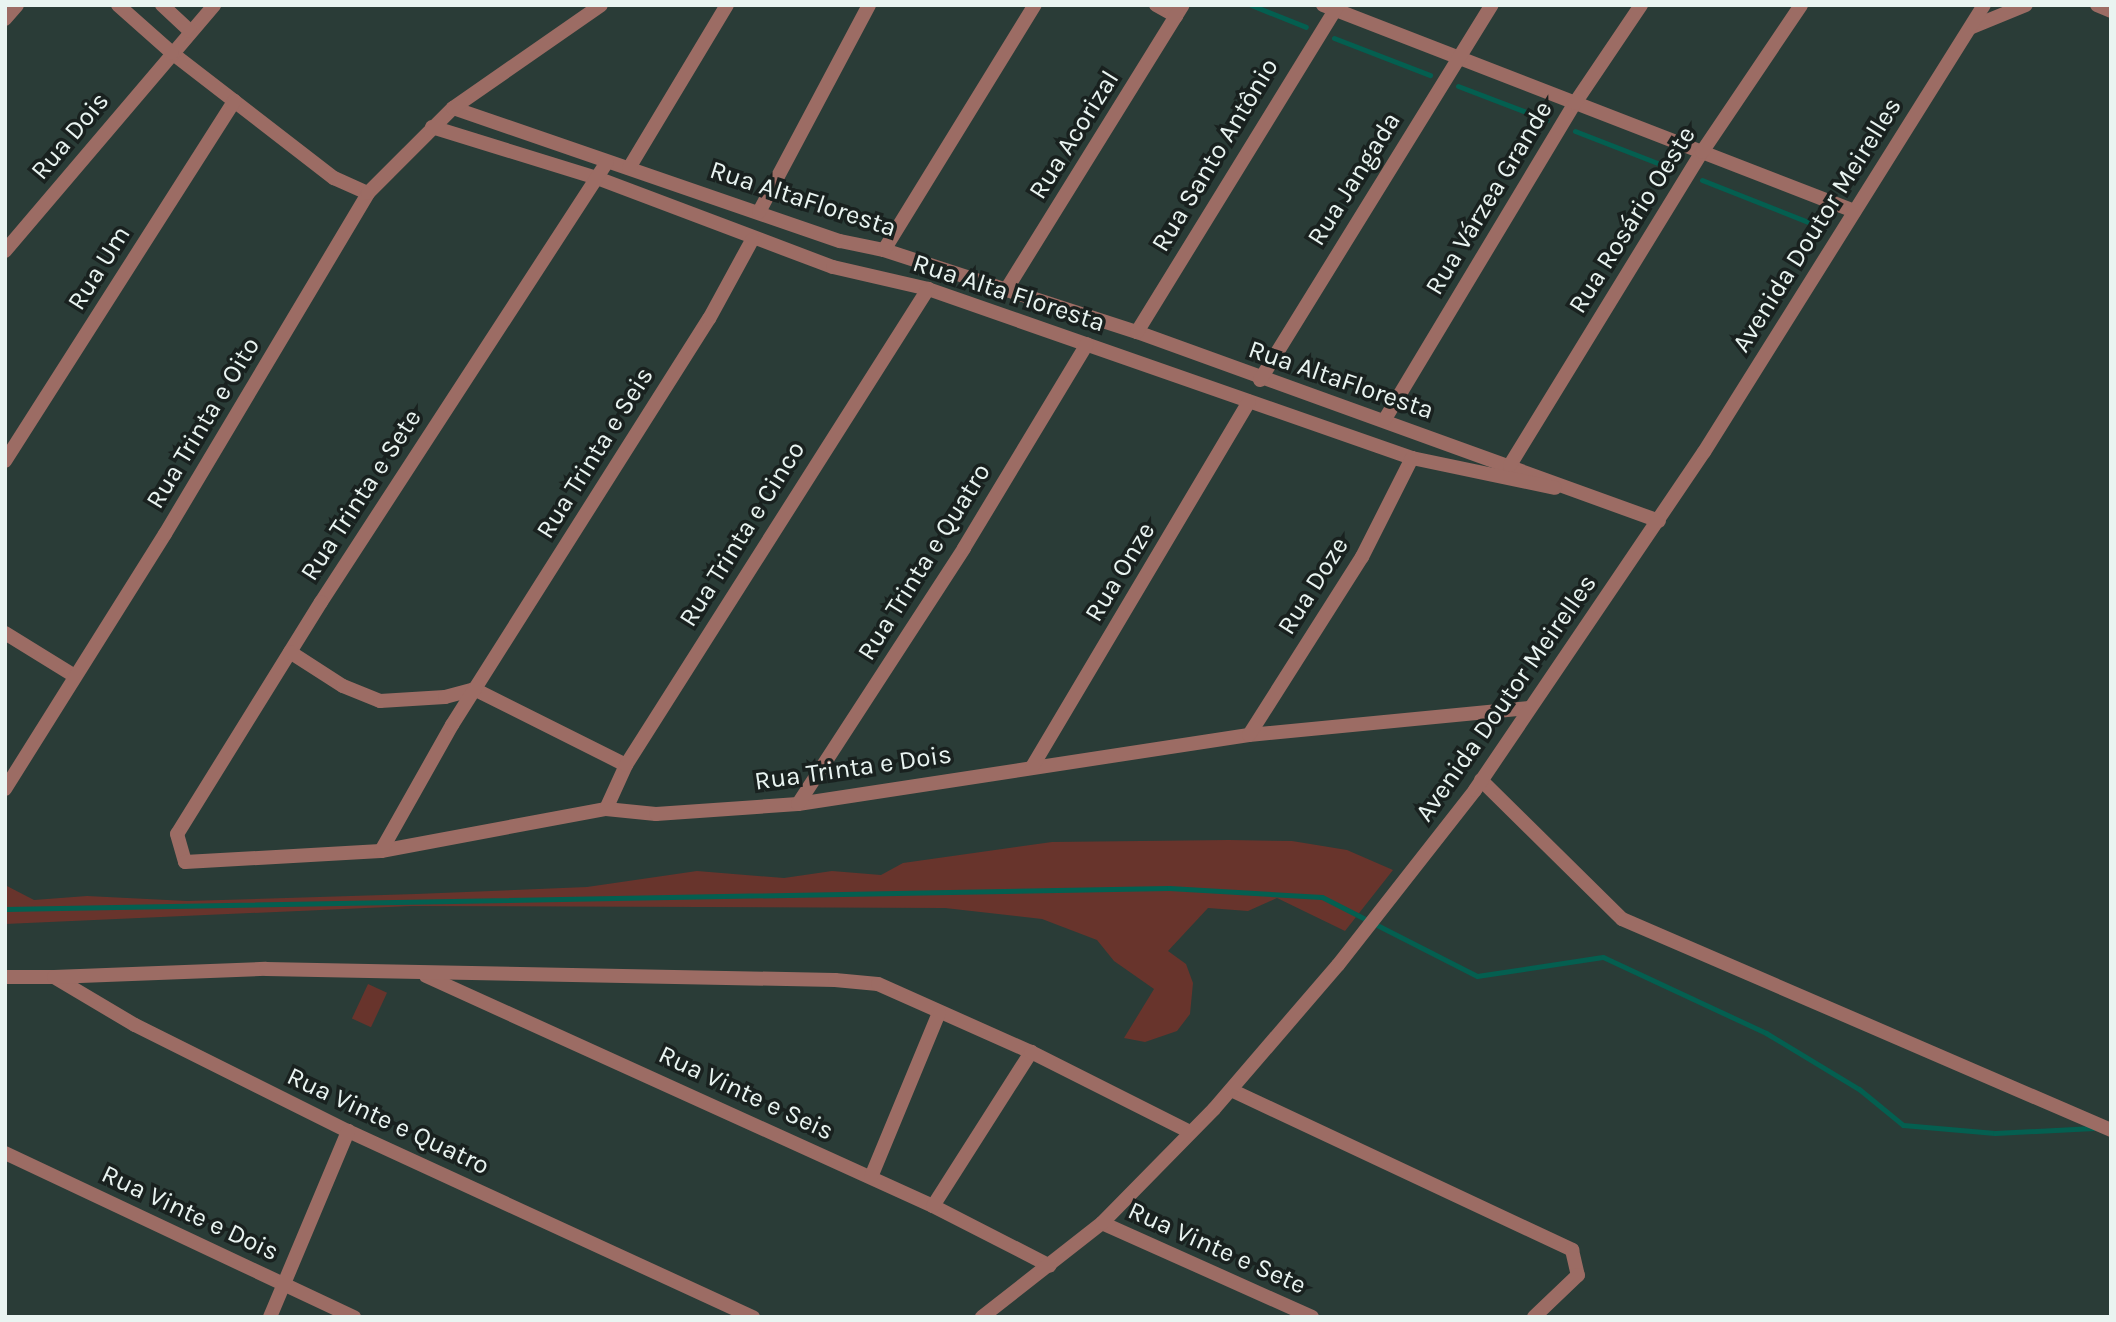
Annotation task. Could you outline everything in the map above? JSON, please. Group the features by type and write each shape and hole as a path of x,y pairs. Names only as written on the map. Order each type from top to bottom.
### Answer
{"street":[{"path":"5,19 17,5"},
{"path":"118,5 172,53 334,178 368,193"},
{"path":"162,5 190,31 214,5"},
{"name":"Rua Trinta e Oito","path":"5,789 73,675 165,534 368,193 453,108 601,5"},
{"path":"629,168 726,5"},
{"path":"760,212 869,5"},
{"path":"884,250 1035,5"},
{"path":"1156,5 1179,10"},
{"name":"Rua Jangada","path":"1260,380 1492,5"},
{"name":"Rua Várzea Grande","path":"1385,419 1575,103 1641,5"},
{"name":"Rua Rosário Oeste","path":"1510,465 1702,152 1801,5"},
{"name":"Avenida Doutor Meirelles","path":"982,1317 1102,1223 1231,1090 1363,933 1481,780 1659,521 1984,5"},
{"path":"1972,27 2026,5"},
{"path":"2097,5 2111,11"},
{"path":"1332,7 1854,211"},
{"name":"Rua Santo Antônio","path":"1137,332 1332,7"},
{"name":"Rua Acorizal","path":"1006,290 1179,10"},
{"name":"Rua Dois","path":"5,251 190,31"},
{"name":"Rua Um","path":"5,461 234,101"},
{"name":"Rua AltaFloresta","path":"453,108 839,241 884,250 1137,332 1260,380 1385,419 1659,521"},
{"name":"Rua Alta Floresta","path":"432,127 597,178 752,240 833,267 928,289 1412,458 1529,485 1574,489"},
{"name":"Rua Trinta e Sete","path":"185,862 177,834 290,652 607,162"},
{"name":"Rua Trinta e Seis","path":"474,689 709,319 752,240"},
{"path":"833,267 839,241"},
{"name":"Rua Trinta e Cinco","path":"606,809 626,765 928,289"},
{"name":"Rua Trinta e Quatro","path":"799,804 964,548 1087,344"},
{"name":"Rua Onze","path":"1032,767 1249,401"},
{"name":"Rua Doze","path":"1249,736 1362,557 1412,458"},
{"path":"5,633 73,675"},
{"path":"290,652 343,686 380,701 445,697 474,689 626,765"},
{"path":"381,850 474,689"},
{"name":"Rua Trinta e Dois","path":"185,862 381,850 606,809 656,814 799,804 1249,736 1529,708"},
{"path":"1481,780 1622,919 2111,1130"},
{"path":"5,977 266,969 835,980 878,984 1031,1052 1190,1132"},
{"name":"Rua Vinte e Seis","path":"418,972 871,1177 1050,1266"},
{"name":"Rua Vinte e Quatro","path":"54,977 135,1024 348,1131 753,1317"},
{"path":"871,1177 939,1013"},
{"path":"933,1206 1031,1052"},
{"path":"1231,1090 1572,1250 1578,1275 1534,1317"},
{"path":"270,1317 348,1131"},
{"name":"Rua Vinte e Dois","path":"5,1153 355,1317"},
{"name":"Rua Vinte e Sete","path":"1102,1223 1312,1317"}],"shaded area":[{"path":"1292,841 1347,850 1393,870 1345,931 1277,898 1248,911 1208,908 1168,951 1186,964 1193,983 1190,1014 1177,1031 1145,1042 1124,1038 1154,989 1114,961 1097,940 1042,919 945,908 411,906 5,924 5,885 34,900 87,896 187,901 416,894 587,887 697,871 784,878 832,871 881,875 903,863 1052,842"},
{"path":"368,984 387,993 371,1027 352,1018"}],"waterway":[{"path":"1251,5 1306,27"},
{"path":"1334,38 1430,75"},
{"path":"1458,86 1547,120"},
{"path":"1575,131 1673,169"},
{"path":"1702,180 1823,228"},
{"path":"5,909 1169,888 1322,897 1477,976 1603,957 1766,1033 1859,1089 1903,1125 1995,1133 2094,1128"}]}
